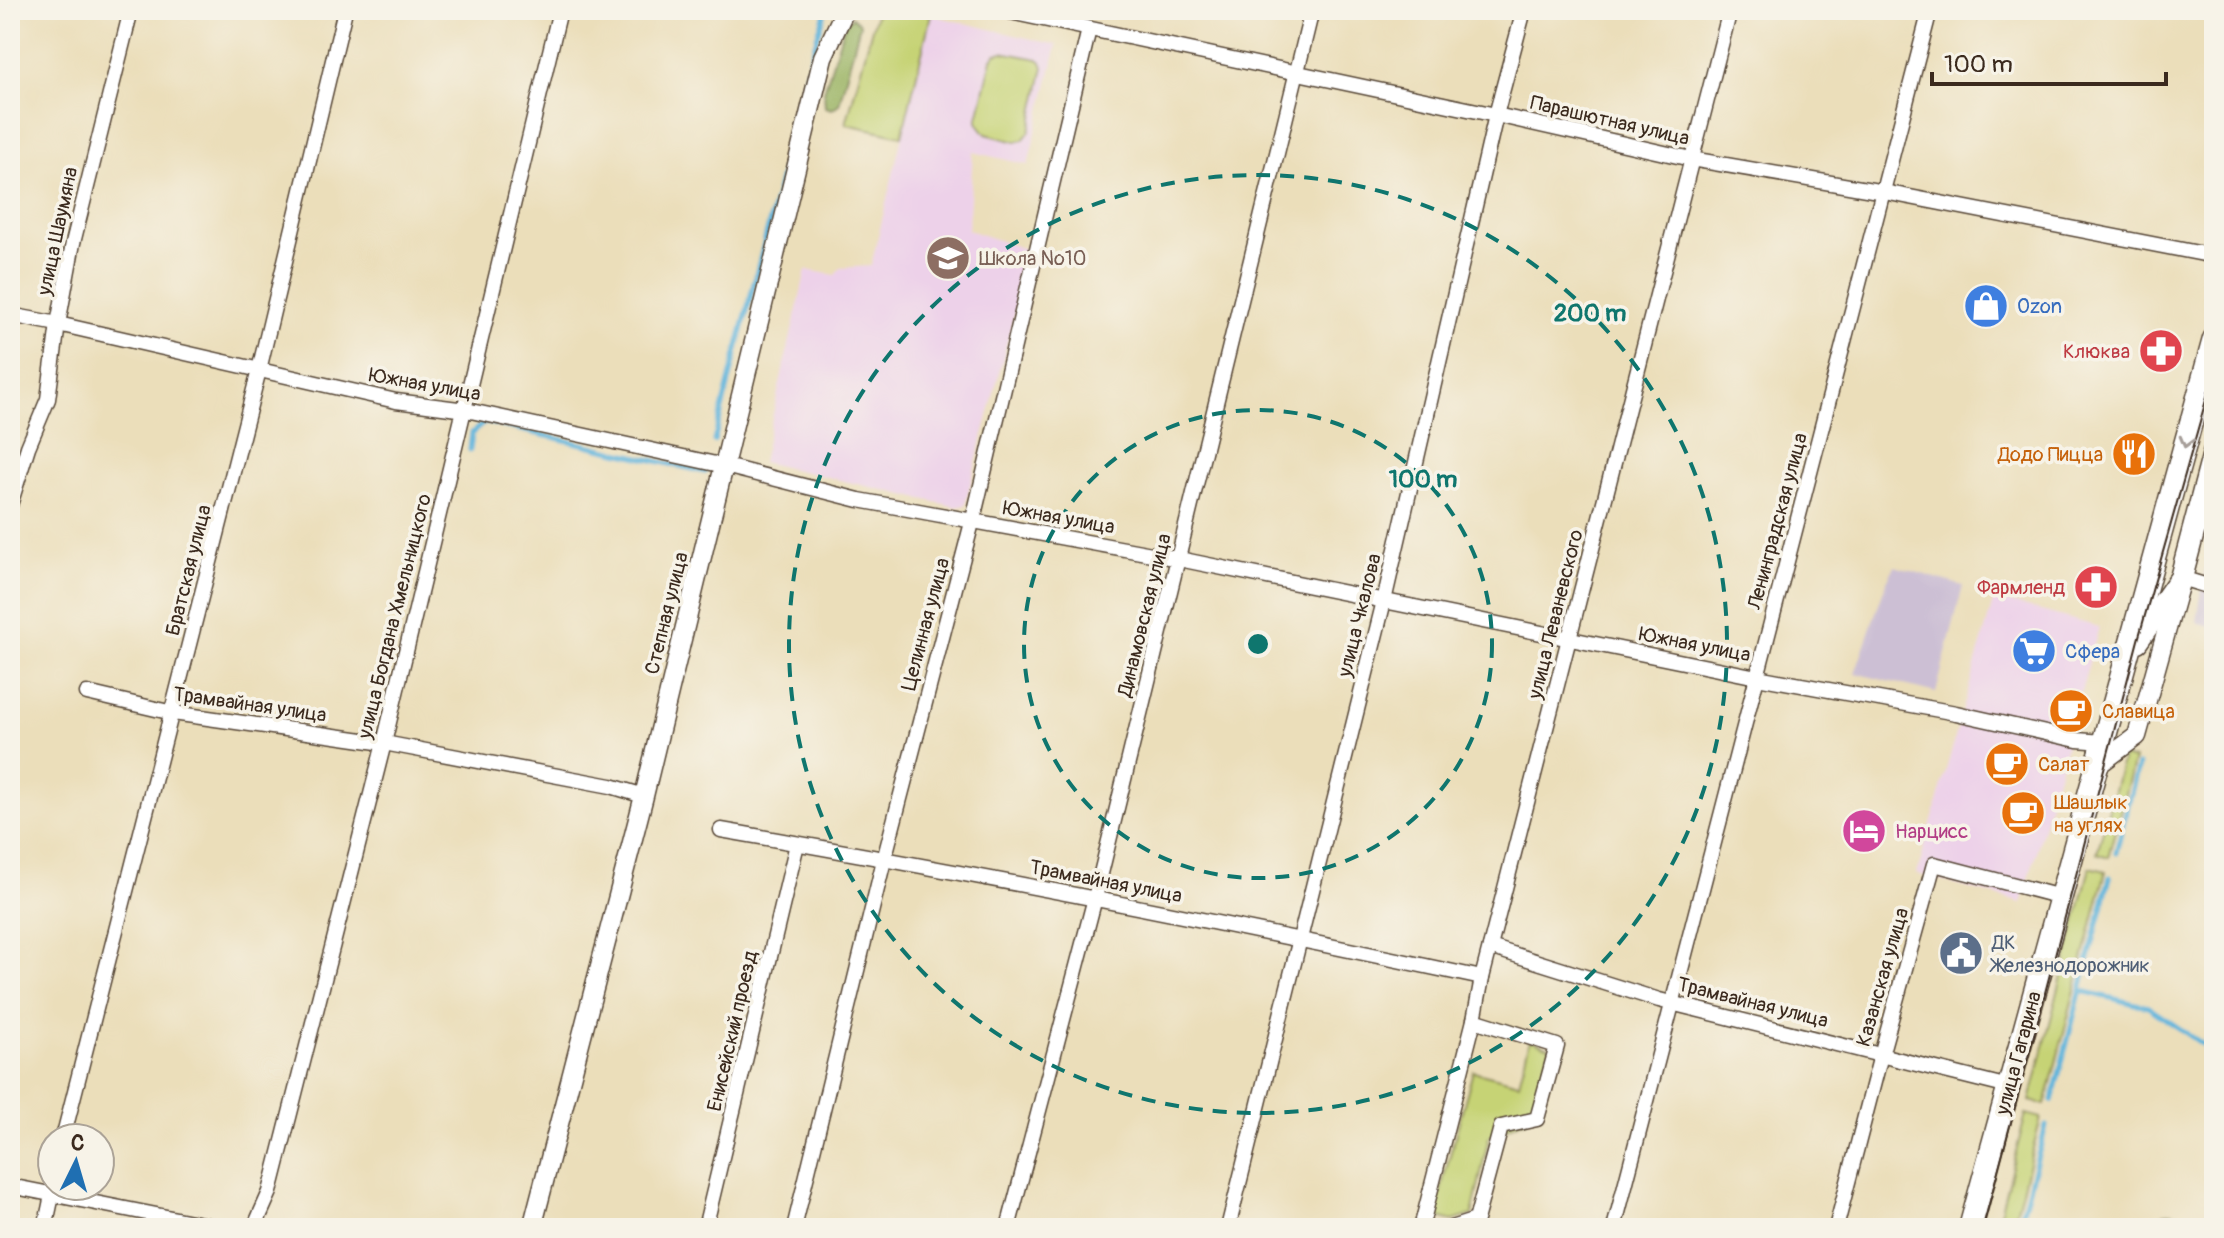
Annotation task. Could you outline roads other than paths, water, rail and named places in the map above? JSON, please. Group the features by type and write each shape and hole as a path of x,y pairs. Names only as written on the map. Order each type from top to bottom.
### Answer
{"main road":[{"name":"улица Гагарина","path":"1970,1228 2214,339"},
{"name":"улица Гагарина","path":"2130,647 2181,578 2214,453"}],"street":[{"name":"улица Шаумяна","path":"10,505 28,447 48,399 73,243 131,10"},
{"name":"Братская улица","path":"67,1122 259,370 345,10"},
{"name":"улица Богдана Хмельницкого","path":"254,1228 270,1192 384,743 560,10"},
{"name":"Степная улица","path":"532,1228 644,796 823,57 845,10"},
{"name":"Парашютная улица","path":"1001,10 1691,159 1884,192 2214,256"},
{"name":"Динамовская улица","path":"1008,1228 1095,898 1312,10"},
{"name":"улица Чкалова","path":"1228,1228 1384,601 1496,115 1524,10"},
{"name":"улица Леваневского","path":"1426,1227 1482,978 1730,10"},
{"name":"Ленинградская улица","path":"1614,1228 1930,10"},
{"name":"Целинная улица","path":"794,1228 884,860 972,522 1089,29"},
{"name":"Южная улица","path":"10,315 396,401 466,410 725,466 859,500 1179,559 1757,677 1956,713 2077,740 2104,742"},
{"path":"2098,765 2137,736 2181,578 2214,588"},
{"name":"Трамвайная улица","path":"87,693 173,713 384,743 611,786 644,796"},
{"name":"Трамвайная улица","path":"721,830 1095,898 1482,978"},
{"name":"Енисейский проезд","path":"705,1228 797,844"},
{"name":"Казанская улица","path":"1836,1228 1934,864 2061,897"},
{"name":"Трамвайная улица","path":"1490,947 1674,1003 2009,1087"},
{"path":"1451,1228 1476,1220 1501,1127 1537,1119 1557,1046 1474,1020"},
{"path":"10,1186 36,1189"},
{"path":"45,1228 51,1202"},
{"path":"103,1202 222,1228"}],"waterway":[{"path":"714,441 813,50 826,10"},
{"path":"470,450 472,433 485,422 705,472"},
{"path":"2116,852 2138,766"},
{"path":"2052,1101 2110,877"},
{"path":"2082,991 2148,1007 2214,1052"},
{"path":"2018,1228 2046,1126"}],"tram line":[{"path":"1983,1228 2138,640 2214,372"}],"place":[{"name":"Школа №10","path":"948,258"},
{"name":"Ozon","path":"1986,306"},
{"name":"Клюква","path":"2161,351"},
{"name":"Додо Пицца","path":"2134,454"},
{"name":"Фармленд","path":"2096,587"},
{"name":"Сфера","path":"2034,651"},
{"name":"Славица","path":"2071,711"},
{"name":"Салат","path":"2007,764"},
{"name":"Шашлык на углях","path":"2023,813"},
{"name":"Нарцисс","path":"1864,831"},
{"name":"ДК Железнодорожник","path":"1961,953"}]}
